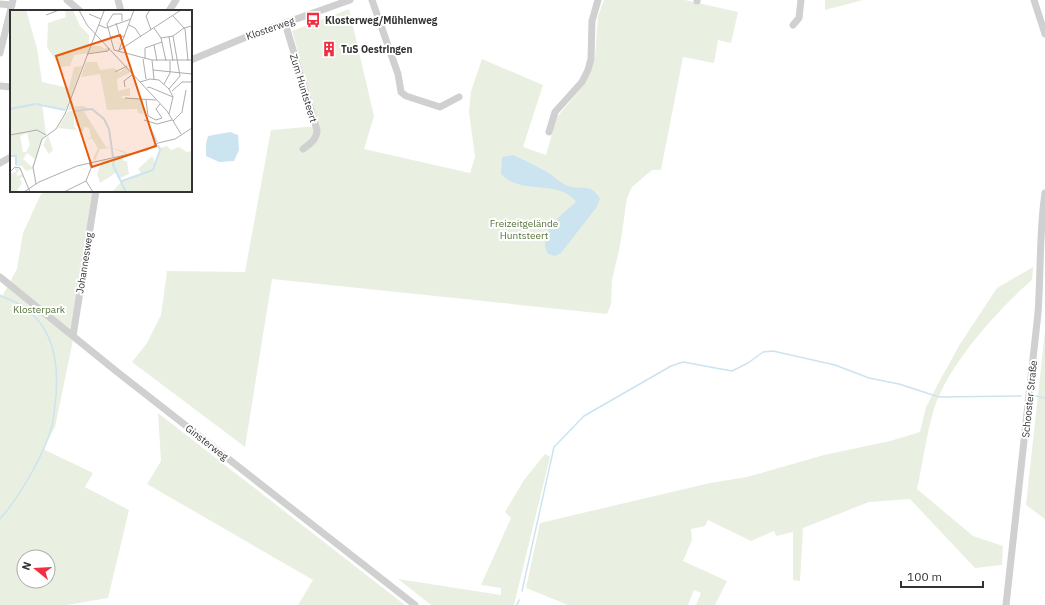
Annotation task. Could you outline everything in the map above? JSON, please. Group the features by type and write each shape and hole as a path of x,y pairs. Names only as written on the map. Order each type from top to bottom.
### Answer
{"street":[{"path":"67,0 79,10"},
{"path":"118,0 121,10"},
{"path":"170,10 176,0"},
{"name":"Klosterweg","path":"192,60 251,35 350,0"},
{"path":"372,0 398,74 401,92 406,96 440,107 459,97"},
{"path":"549,132 555,112 582,82 588,70 591,59 592,21 598,0"},
{"path":"793,25 799,18 801,0"},
{"path":"1034,0 1045,34"},
{"path":"0,4 12,3"},
{"path":"0,53 10,11"},
{"name":"Zum Huntsteert","path":"285,23 317,130 317,135 313,142 303,149"},
{"path":"0,86 10,87"},
{"path":"0,162 10,157"},
{"name":"Johannesweg","path":"72,336 96,192"},
{"name":"Schooster Straße","path":"1006,605 1034,349 1040,282 1041,218 1045,193"},
{"name":"Ginsterweg","path":"0,278 415,605"}],"green space":[{"name":"Freizeitgelände Huntsteert","path":"604,0 685,0 738,12 731,43 718,40 714,63 683,57 661,170 652,170 632,187 627,198 620,246 612,280 611,304 607,314 272,279 245,447 132,362 147,343 161,315 167,271 245,272 271,130 319,126 292,31 349,9 374,116 364,149 470,173 475,157 469,112 471,91 482,59 543,85 523,147 546,155 557,117 584,85 591,72 595,57 598,16"},
{"path":"825,0 863,0 825,10"},
{"name":"Klosterpark","path":"45,192 97,192 72,345 55,427 43,449 93,473 85,487 129,510 108,598 67,605 0,605 0,294 3,295 17,269 23,233 41,194"},
{"path":"1033,267 1032,280 1004,306 990,322 962,356 950,374 941,392 931,419 917,489 973,536 1003,546 1002,565 975,568 910,499 869,502 803,528 800,581 793,580 793,532 776,536 774,531 751,541 708,520 705,526 691,529 692,540 683,561 727,581 715,605 696,605 701,593 694,590 688,605 568,605 526,588 540,523 710,483 747,477 824,455 890,441 920,432 926,407 938,384 960,344 997,288"},
{"path":"1045,331 1045,519 1026,505"},
{"path":"158,413 405,605 298,605 313,580 147,484 161,461"},
{"path":"545,454 550,457 514,605 431,605 398,579 501,595 501,588 481,585 511,518 505,512 524,480"}],"water":[{"path":"230,132 238,135 239,150 234,161 219,162 206,156 208,136"},
{"path":"513,155 547,172 568,186 593,190 600,199 596,208 561,253 555,256 548,254 545,246 545,239 548,231 558,218 576,202 569,195 561,191 509,181 501,174 502,157"}],"waterway":[{"path":"0,296 17,303 31,313 41,325 49,338 54,354 56,370 53,423 48,437 43,450 23,487 8,510 0,519"},
{"path":"522,591 554,447 584,416 671,366 683,362 732,371 748,363 763,352 773,351 835,365 869,378 899,384 939,397 1021,396"},
{"path":"1036,396 1045,398"},
{"path":"517,605 519,600"}],"place":[{"name":"Klosterweg/Mühlenweg","path":"313,20"},
{"name":"TuS Oestringen","path":"329,49"}]}
